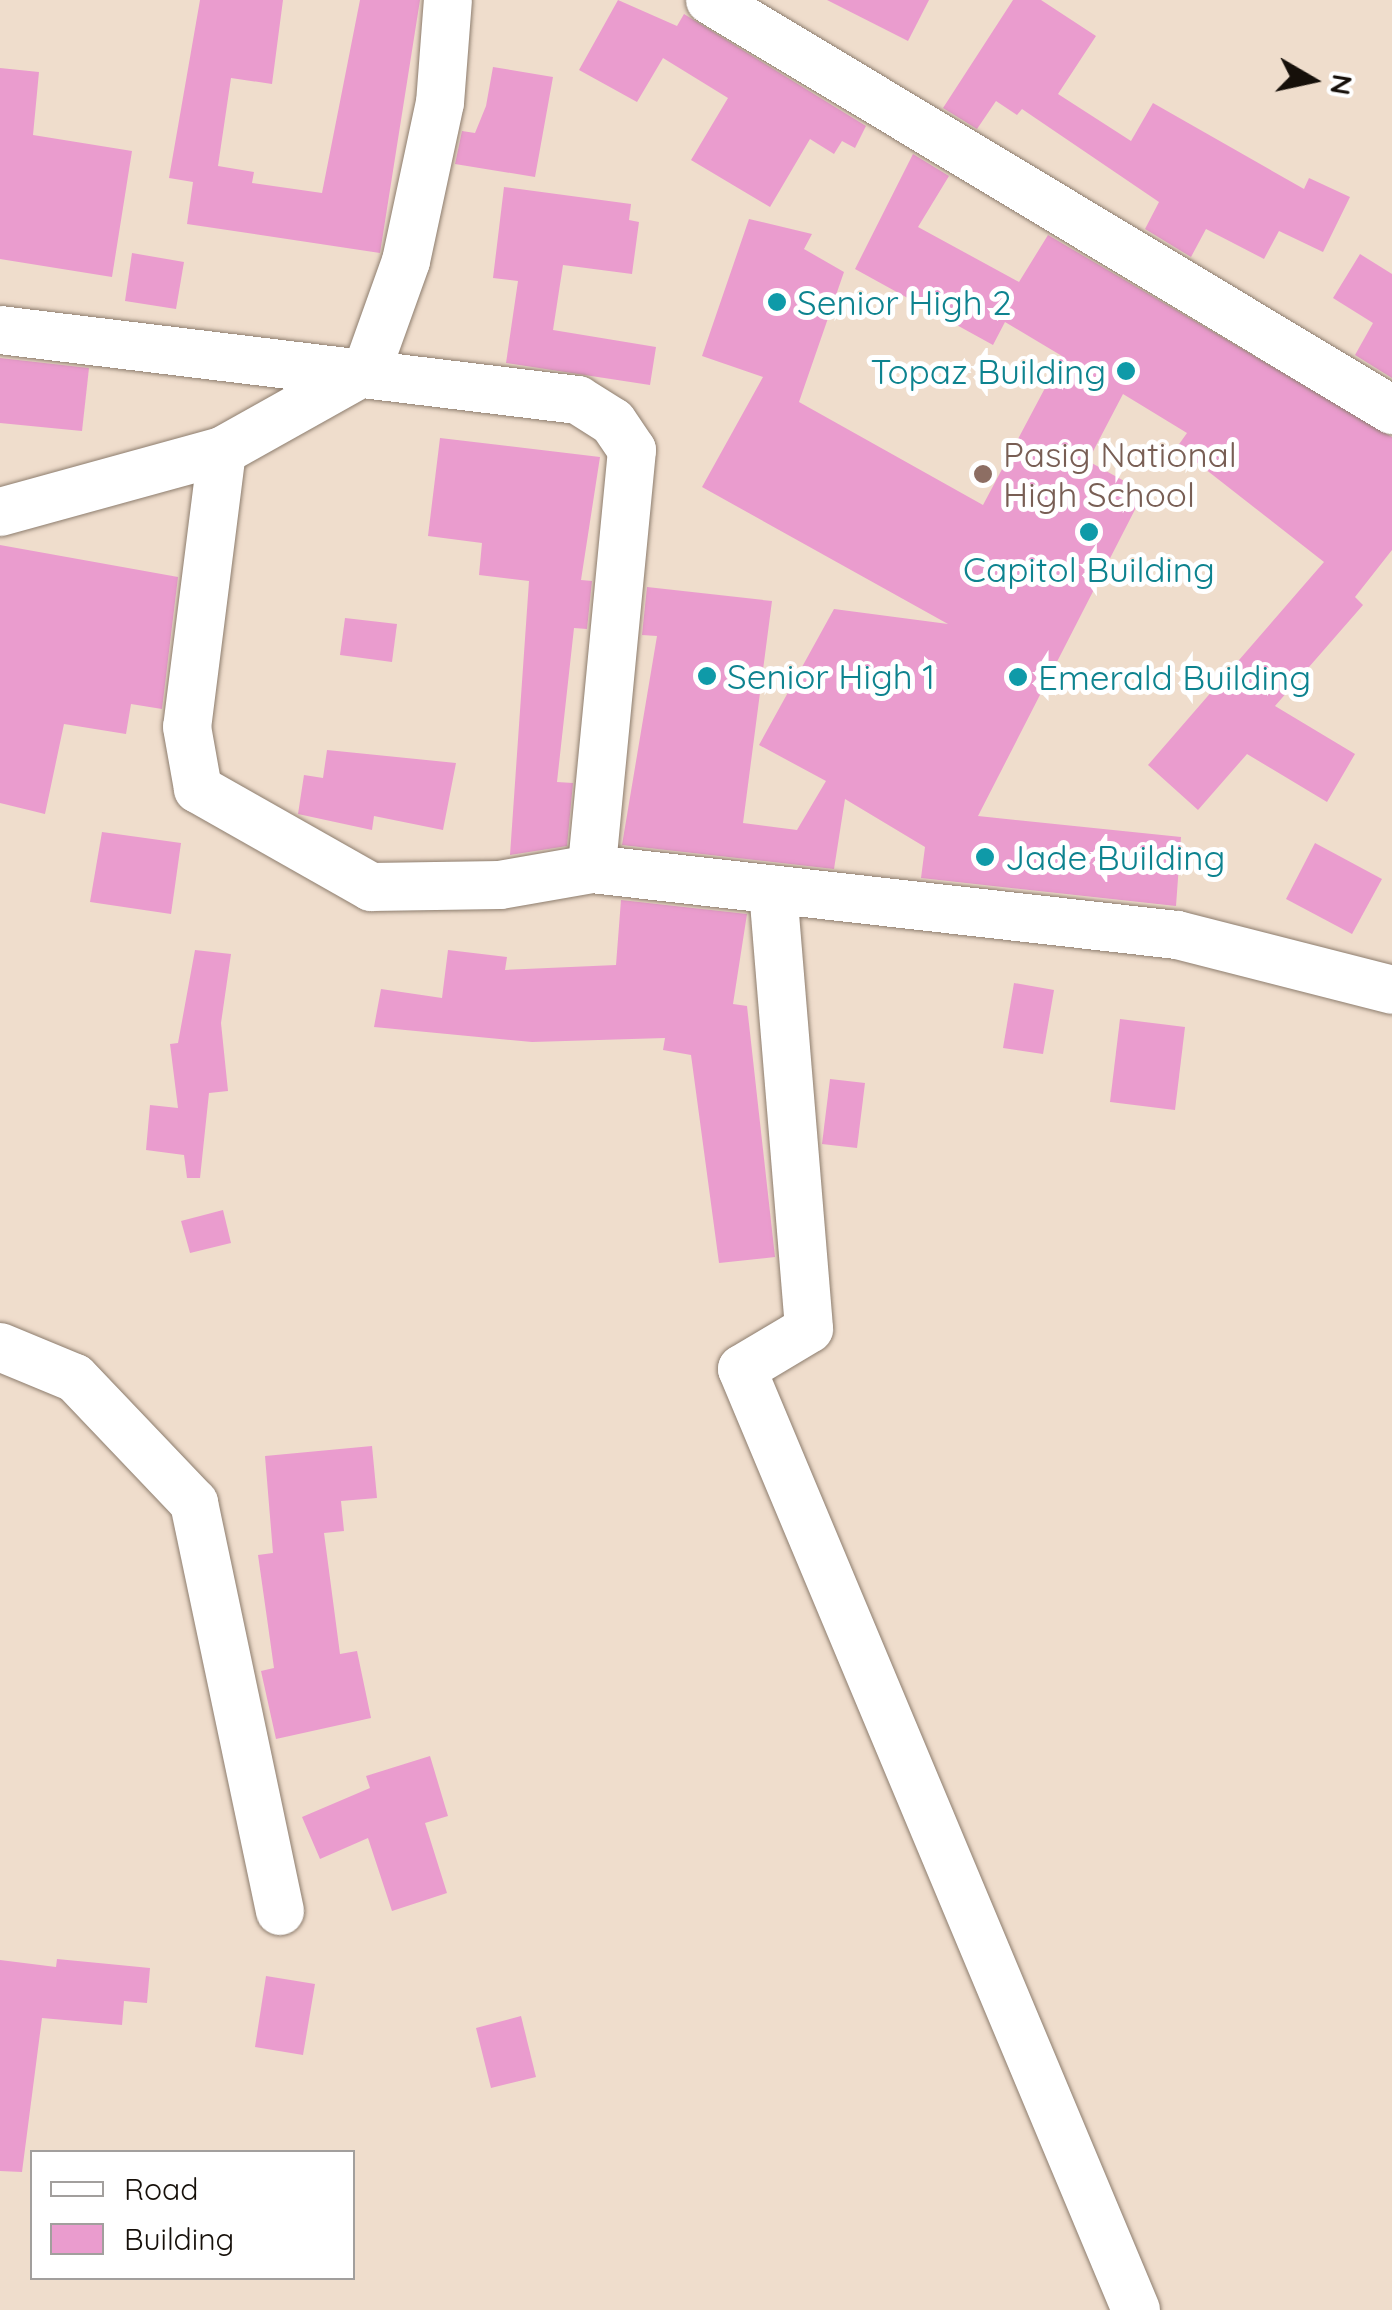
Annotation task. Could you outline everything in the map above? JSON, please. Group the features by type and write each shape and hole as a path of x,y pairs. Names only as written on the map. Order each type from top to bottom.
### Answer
{"street":[{"path":"0,512 222,452 366,370 413,226 440,104 448,0"},
{"path":"710,0 1392,410"},
{"path":"0,330 366,370 578,400 614,422 632,450 592,869"},
{"path":"222,452 187,728 198,790 371,887 500,885 592,869 1177,935 1392,990"},
{"path":"773,890 808,1329 742,1369 1136,2310"},
{"path":"0,1347 75,1378 194,1504 280,1912"}],"building":[{"path":"200,0 283,0 272,84 231,78 218,166 254,172 252,183 322,193 360,0 420,0 380,253 187,224 193,182 169,178"},
{"path":"618,0 677,26 684,14 866,126 855,148 842,141 834,154 810,139 770,207 691,160 728,98 663,58 637,102 579,70"},
{"path":"827,0 929,0 908,41"},
{"path":"1013,0 1041,0 1096,36 1058,94 1131,141 1153,103 1304,189 1309,178 1350,197 1323,252 1279,231 1264,259 1206,229 1191,257 1145,229 1159,202 1022,109 1017,115 996,101 977,129 943,108"},
{"path":"493,67 553,77 535,177 455,164 462,131 475,133 486,106"},
{"path":"0,68 39,72 33,135 132,151 112,277 0,259"},
{"path":"913,154 949,176 918,227 1019,282 1048,235 1392,437 1392,550 1355,597 1363,605 1275,706 1355,754 1327,802 1247,754 1198,810 1148,765 1324,562 1177,447 1187,433 1123,394 1088,461 1144,492 978,816 1181,837 1176,906 921,878 925,847 845,799 834,869 622,845 657,636 642,635 647,587 772,601 743,823 797,830 826,781 759,745 834,609 948,624 702,487 763,377 702,356 749,219 812,234 804,249 844,272 799,402 983,505 1062,356 1005,322 993,345 855,269"},
{"path":"504,187 631,204 629,220 639,222 632,274 563,265 553,330 656,347 650,385 506,363 518,281 493,278"},
{"path":"132,253 184,262 176,309 125,301"},
{"path":"1360,254 1392,274 1392,378 1355,355 1373,323 1333,298"},
{"path":"0,358 89,368 82,431 0,423"},
{"path":"440,438 600,457 581,580 592,581 587,629 574,628 557,782 573,783 567,846 510,855 529,581 479,575 482,543 428,536"},
{"path":"0,545 178,577 162,709 131,704 126,734 64,724 45,814 0,803"},
{"path":"345,618 397,624 392,662 340,655"},
{"path":"327,750 456,763 443,830 374,816 372,830 298,814 304,775 323,778"},
{"path":"102,832 181,843 171,914 90,902"},
{"path":"1315,843 1382,879 1352,934 1286,899"},
{"path":"621,900 747,914 733,1004 747,1006 775,1257 719,1263 691,1055 663,1050 665,1038 532,1042 374,1027 381,989 442,998 448,950 507,957 505,970 616,965"},
{"path":"195,950 231,954 221,1023 228,1091 209,1093 200,1178 187,1178 184,1155 146,1150 150,1105 178,1108 170,1044 178,1043"},
{"path":"1014,983 1054,990 1043,1054 1003,1048"},
{"path":"1120,1019 1185,1027 1175,1110 1110,1102"},
{"path":"830,1079 865,1083 857,1148 822,1144"},
{"path":"223,1210 231,1243 190,1253 181,1221"},
{"path":"372,1446 377,1498 341,1501 344,1531 324,1533 340,1654 357,1651 371,1718 276,1739 261,1671 274,1668 258,1555 273,1553 265,1456"},
{"path":"430,1756 448,1816 425,1823 447,1893 392,1911 368,1838 320,1859 302,1817 370,1788 366,1776"},
{"path":"57,1959 150,1968 147,2003 124,2001 122,2025 42,2018 22,2172 0,2171 0,1960 56,1967"},
{"path":"266,1976 315,1984 303,2055 255,2047"},
{"path":"521,2016 536,2077 491,2088 476,2028"}],"place":[{"name":"Senior High 2","path":"777,302"},
{"name":"Topaz Building","path":"1126,371"},
{"name":"Pasig National High School","path":"983,474"},
{"name":"Capitol Building","path":"1089,532"},
{"name":"Senior High 1","path":"707,676"},
{"name":"Emerald Building","path":"1018,677"},
{"name":"Jade Building","path":"985,857"}]}
